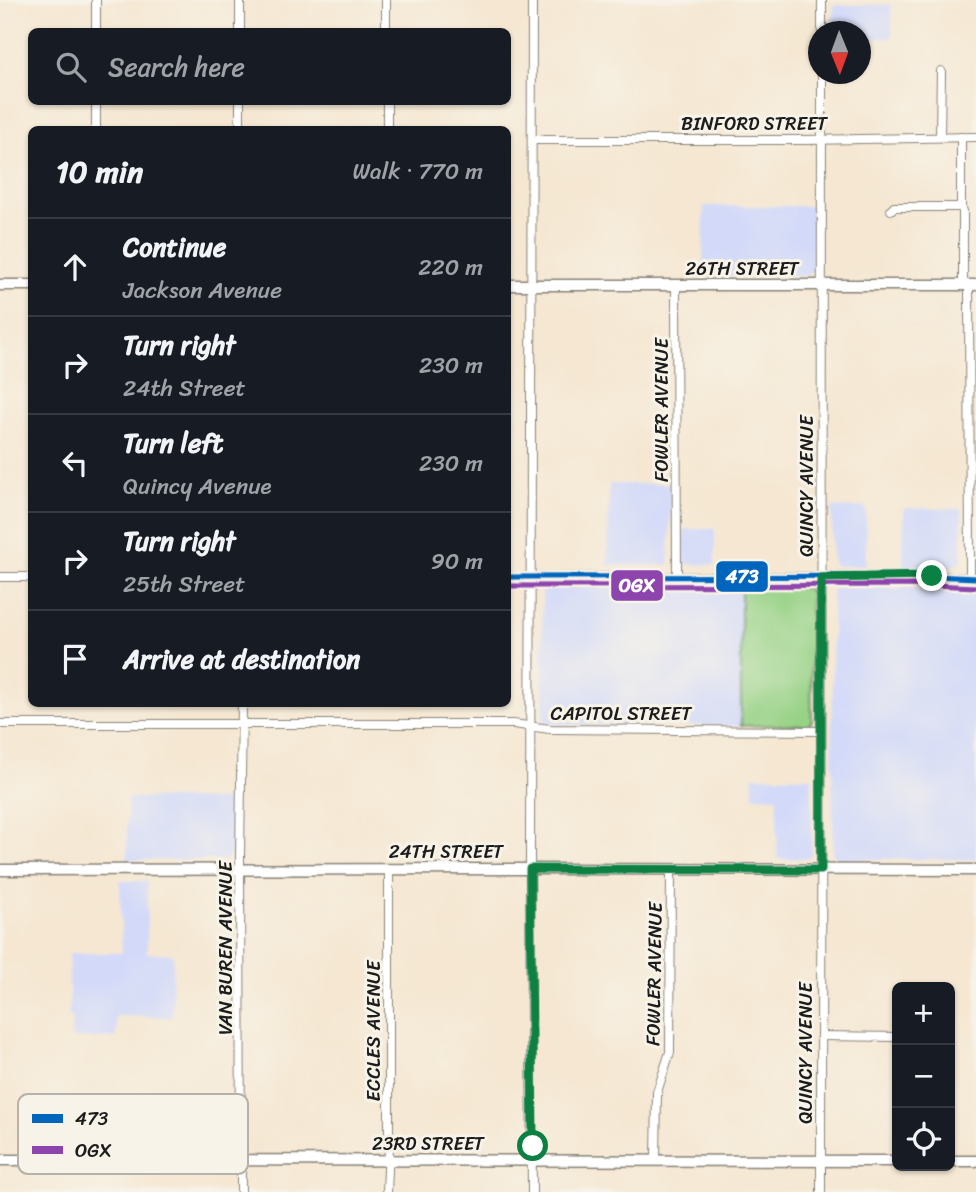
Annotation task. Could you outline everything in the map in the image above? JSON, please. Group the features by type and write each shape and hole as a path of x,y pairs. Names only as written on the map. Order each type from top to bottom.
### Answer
{"street":[{"path":"96,0 96,28"},
{"path":"240,0 240,28"},
{"path":"386,0 386,28"},
{"path":"532,0 532,1192"},
{"path":"822,0 822,21"},
{"path":"940,137 941,71"},
{"name":"QUINCY AVENUE","path":"821,1192 822,84"},
{"path":"96,105 96,126"},
{"path":"240,105 240,126"},
{"path":"387,105 387,126"},
{"path":"511,578 973,578 969,285 961,207 961,137"},
{"name":"BINFORD STREET","path":"532,140 976,137"},
{"path":"891,210 894,207 961,207"},
{"path":"0,285 28,285"},
{"name":"26TH STREET","path":"511,285 969,285"},
{"name":"FOWLER AVENUE","path":"676,285 677,578"},
{"path":"0,578 28,578"},
{"name":"VAN BUREN AVENUE","path":"242,707 242,1094"},
{"name":"CAPITOL STREET","path":"0,724 513,724 550,729 821,732"},
{"name":"ECCLES AVENUE","path":"387,1192 389,869"},
{"name":"FOWLER AVENUE","path":"656,1161 656,1092 670,1052 671,869"},
{"name":"24TH STREET","path":"0,870 976,870"},
{"path":"821,1036 892,1037"},
{"name":"23RD STREET","path":"0,1160 18,1160"},
{"name":"23RD STREET","path":"248,1161 892,1161"},
{"path":"955,1161 976,1161"},
{"name":"VAN BUREN AVENUE","path":"242,1174 242,1192"}],"shaded area":[{"path":"834,5 891,5 892,38 871,38 871,21 833,21"},
{"path":"704,206 813,206 813,271 806,276 703,276"},
{"path":"609,484 671,484 669,565 608,565"},
{"path":"866,507 866,566 836,566 832,561 832,508"},
{"path":"904,508 962,509 960,562 953,566 903,566"},
{"path":"683,529 715,529 715,565 684,564"},
{"path":"544,587 741,588 741,726 543,724"},
{"path":"836,588 976,588 976,859 839,859 833,855 832,591"},
{"path":"753,776 812,777 812,853 809,858 777,859 777,797 753,796"},
{"path":"127,798 232,800 230,856 226,860 127,860"},
{"path":"120,881 147,881 147,953 173,954 172,1017 116,1016 116,1038 71,1038 69,953 122,953"}],"green space":[{"path":"741,588 806,588 810,592 812,720 809,725 741,726"}],"transit line":[{"name":"473","path":"511,577 976,578"},
{"name":"OGX","path":"511,586 976,587"}],"route":[{"path":"533,1146 530,869 821,870 821,578 932,576"}]}
